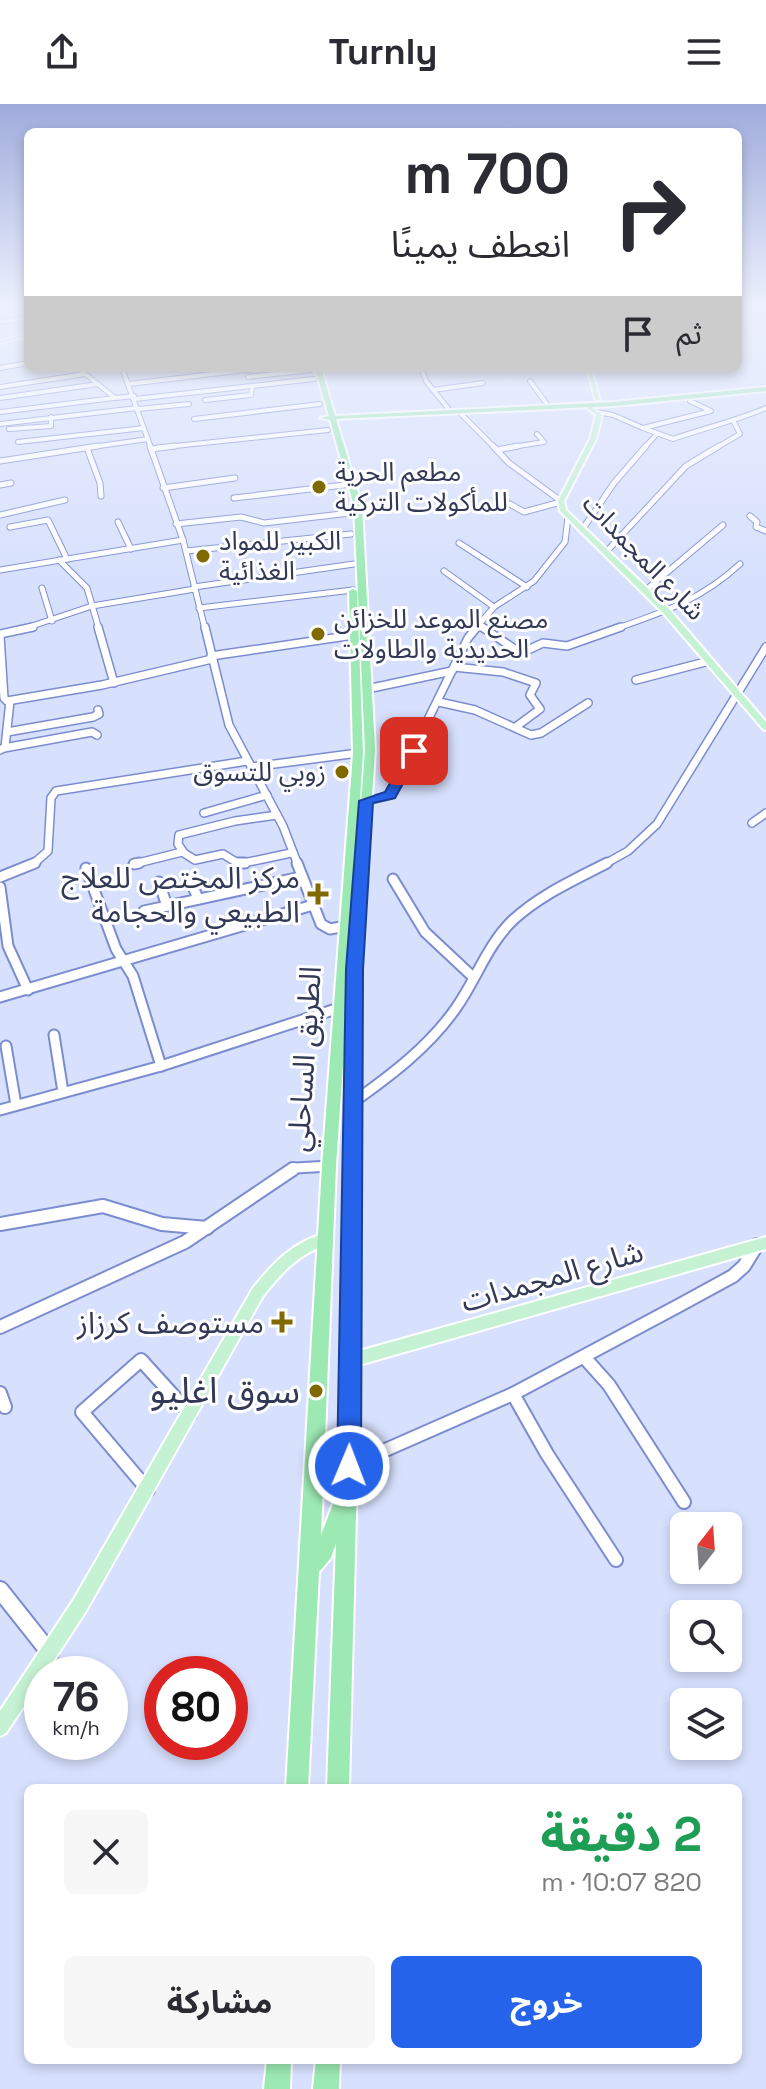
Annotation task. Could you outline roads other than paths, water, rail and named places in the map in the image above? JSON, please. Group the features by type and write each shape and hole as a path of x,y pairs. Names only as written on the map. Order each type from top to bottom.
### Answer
{"highway":[{"name":"الطريق الساحلي","path":"297,1784 339,1008 352,925 370,750 357,563 357,501 322,401"},
{"path":"328,419 653,401"},
{"path":"328,419 344,422 360,417 690,401"},
{"name":"الطريق الساحلي","path":"328,419 350,513 357,563 353,590 358,753 352,925 352,1360 338,1784"},
{"name":"الطريق الساحلي","path":"310,1568 324,1551 348,1489"},
{"path":"277,2089 279,2064"},
{"path":"326,2089 328,2064"}],"main road":[{"path":"596,401 588,406 597,412"},
{"path":"603,401 614,404"},
{"name":"شارع المجمدات","path":"597,412 599,417 593,439 561,502 568,517 667,612 766,727"},
{"path":"0,1727 50,1653 148,1490 239,1324 270,1277 306,1244 326,1239"},
{"name":"شارع المجمدات","path":"352,1360 762,1244"}],"street":[{"path":"0,412 93,401"},
{"path":"135,401 183,540 229,725 277,815 313,905 326,928 352,925"},
{"path":"442,401 451,412"},
{"path":"544,401 549,407"},
{"path":"643,428 711,411 690,401"},
{"path":"0,424 189,404"},
{"path":"597,412 613,415 656,435 673,439 720,422 734,422 766,408"},
{"path":"460,413 497,450 561,502"},
{"path":"9,429 51,426 51,417"},
{"path":"194,419 328,419"},
{"path":"151,449 328,419"},
{"path":"606,552 686,466 740,434 734,422"},
{"path":"18,442 144,428"},
{"path":"497,450 543,443 537,434"},
{"path":"582,530 614,483 656,435"},
{"path":"0,461 148,439"},
{"path":"87,448 100,483 101,496"},
{"path":"163,488 235,478"},
{"path":"0,485 11,483"},
{"path":"234,498 344,485"},
{"path":"0,515 65,500"},
{"path":"510,504 526,512 561,502"},
{"path":"176,524 241,517 264,523 350,513"},
{"path":"750,516 757,522 755,526 766,531"},
{"path":"366,801 391,795 468,638 494,607 527,587 565,542 568,517"},
{"path":"10,527 48,520 63,559 87,588 114,683"},
{"path":"118,522 131,549"},
{"path":"646,590 723,525"},
{"path":"186,551 351,534"},
{"path":"0,570 183,540"},
{"path":"459,543 527,587"},
{"path":"10,702 4,698 0,635 35,628 92,606 357,563"},
{"path":"530,649 543,643 567,646 667,612 714,588 740,564"},
{"path":"444,571 494,607"},
{"path":"42,588 52,621"},
{"path":"199,608 353,590"},
{"path":"478,625 522,654"},
{"path":"0,704 114,683 212,658 354,635"},
{"path":"352,1103 400,1069 425,1045 469,989 491,945 513,919 549,892 629,851 648,834 693,769 766,649"},
{"path":"636,680 709,661"},
{"path":"367,689 453,669 503,672 536,683 530,695 540,709 517,726"},
{"path":"10,702 2,749 92,732 97,735"},
{"path":"439,702 475,710 517,726 531,735 541,733 588,703"},
{"path":"7,732 93,717 98,715 98,710"},
{"path":"0,877 31,866 48,851 51,798 56,791 250,764 358,753"},
{"path":"204,813 267,795"},
{"path":"752,823 766,813"},
{"path":"277,815 235,821 179,835 178,846 182,852 197,860 223,854 239,864 291,853"},
{"path":"134,864 182,852"},
{"path":"86,868 103,918 133,976 161,1066"},
{"path":"144,911 301,877"},
{"path":"393,879 425,932 473,977"},
{"path":"159,882 167,906"},
{"path":"192,884 198,899"},
{"path":"0,887 4,948 28,990"},
{"path":"0,997 313,905"},
{"path":"0,1110 161,1066 339,1008"},
{"path":"54,1035 63,1092"},
{"path":"6,1046 16,1105"},
{"path":"0,1327 143,1262 209,1228 296,1168 329,1166"},
{"path":"0,1224 103,1206 162,1224 209,1228"},
{"path":"349,1466 513,1394 584,1357 733,1276 762,1244"},
{"path":"584,1357 609,1385 684,1502"},
{"path":"148,1490 82,1412 141,1360 190,1414"},
{"path":"0,1393 5,1407"},
{"path":"513,1394 547,1454 616,1560"},
{"path":"0,1590 50,1653"}],"place":[{"name":"مطعم الحرية للمأكولات التركية","path":"319,487"},
{"name":"الكبير للمواد الغذائية","path":"203,556"},
{"name":"مصنع الموعد للخزائن الحديدية والطاولات","path":"318,634"},
{"name":"زوبي للتسوق","path":"342,772"},
{"name":"مركز المختص للعلاج الطبيعي والحجامة","path":"318,894"},
{"name":"مستوصف كرزاز","path":"282,1322"},
{"name":"سوق اغليو","path":"316,1391"}]}
